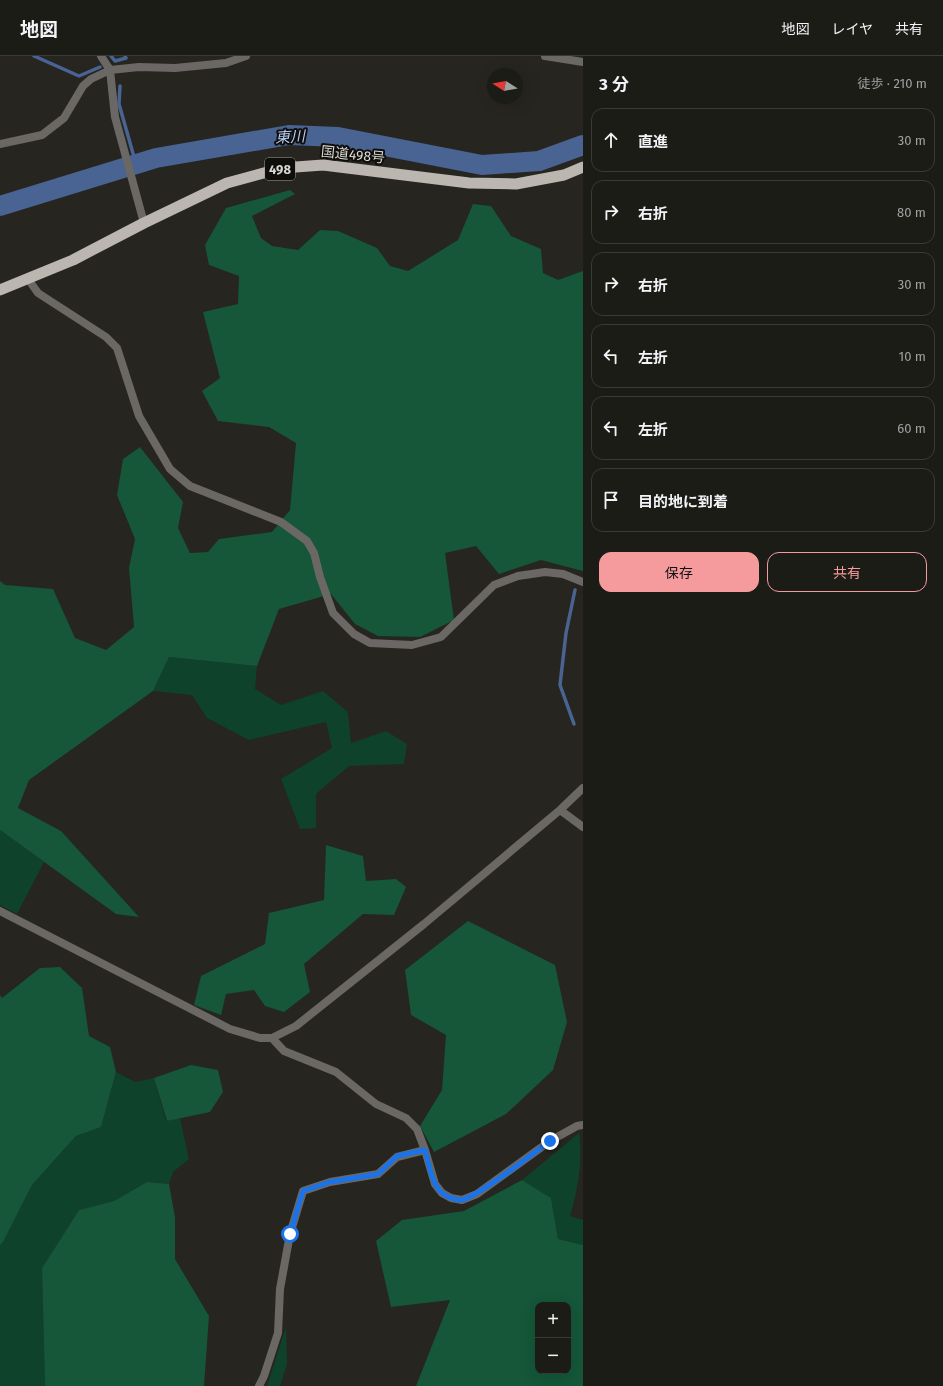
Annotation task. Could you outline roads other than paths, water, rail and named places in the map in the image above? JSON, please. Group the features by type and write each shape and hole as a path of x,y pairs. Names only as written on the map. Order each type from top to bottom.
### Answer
{"highway":[{"name":"国道498号","path":"0,290 73,260 144,223 227,183 282,168 323,165 469,183 516,184 564,174 583,166"}],"street":[{"path":"101,56 110,70 115,117 144,223"},
{"path":"0,144 42,135 64,118 83,86 91,79 110,70 139,67 175,68 226,63 246,56"},
{"path":"545,56 583,62"},
{"path":"28,279 38,293 106,338 117,348 139,416 170,469 190,486 281,522 307,541 314,553 320,577 333,613 354,634 370,643 412,645 441,637 494,586 518,576 545,572 563,574 583,582"},
{"path":"0,911 230,1029 260,1038 272,1038 296,1026 412,934 560,810 583,788"},
{"path":"560,810 583,828"},
{"path":"272,1038 284,1051 336,1072 376,1104 406,1118 417,1129 435,1184 442,1193 451,1198 462,1200 477,1194 550,1141 577,1126 583,1125"},
{"path":"259,1386 264,1376 278,1333 280,1289 290,1234 303,1191 330,1182 378,1174 397,1156 425,1150"}],"waterway":[{"path":"34,56 79,76 100,67"},
{"path":"111,56 115,61 126,58 125,56"},
{"path":"120,86 119,104 136,164"},
{"name":"東川","path":"0,206 156,158 289,135 338,137 482,165 539,161 583,145"},
{"path":"574,724 560,685 566,633 575,590"}]}
